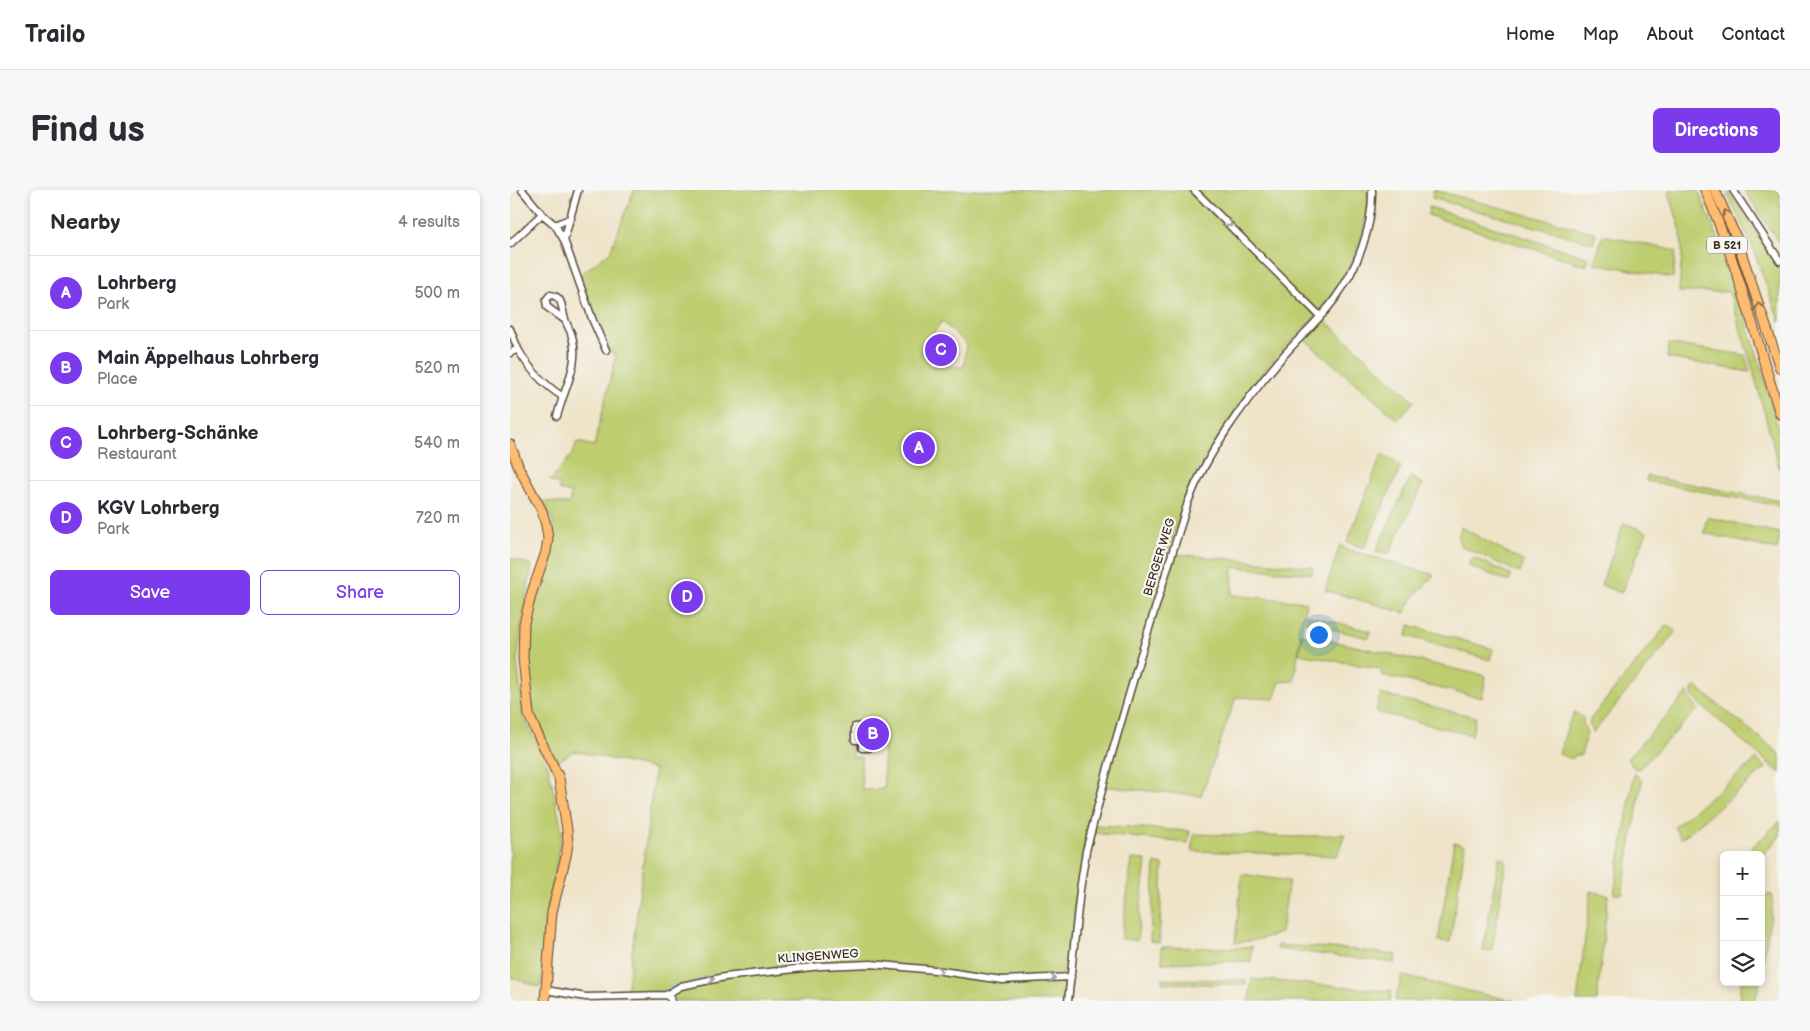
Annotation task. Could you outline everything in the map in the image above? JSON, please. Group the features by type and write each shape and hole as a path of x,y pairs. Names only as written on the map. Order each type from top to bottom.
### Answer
{"main road":[{"name":"B 521","path":"1705,190 1726,242 1746,301 1779,411"},
{"name":"B 521","path":"1715,190 1736,237 1780,368"},
{"path":"510,444 542,511 548,538 546,552 532,592 524,623 523,658 529,714 559,778 568,844 552,912 544,1001"}],"street":[{"path":"522,190 542,214 556,225 564,240 593,321 606,350"},
{"path":"564,240 578,190"},
{"path":"1194,190 1320,316"},
{"name":"BERGER WEG","path":"1071,977 1086,851 1138,664 1188,502 1202,471 1238,414 1278,362 1334,301 1350,276 1364,241 1372,202 1372,190"},
{"path":"1733,190 1780,261"},
{"path":"510,244 542,214"},
{"path":"556,225 571,218"},
{"path":"557,416 574,367 576,355 571,332 565,320"},
{"path":"510,329 518,349 531,368 563,397"},
{"path":"510,352 518,349"},
{"name":"KLINGENWEG","path":"546,990 586,997 666,995 681,986 717,978 840,965 891,965 1002,980 1071,977"},
{"path":"1068,1001 1071,977"},
{"path":"666,995 671,1001"}],"green space":[{"path":"634,190 1368,190 1368,204 1361,240 1347,273 1323,308 1268,366 1234,412 1206,456 1191,484 1165,560 1173,561 1175,554 1313,567 1312,574 1233,567 1232,595 1306,602 1294,681 1280,682 1274,699 1236,697 1201,796 1099,786 1083,850 1063,1001 674,1001 671,993 627,992 655,769 575,751 556,762 534,718 526,657 528,623 537,591 553,554 553,523 544,501 569,504 571,493 559,490 559,484 550,481 573,453 577,442 594,446 616,356 608,350 578,276 610,252","holes":["942,321 966,344 964,367 932,366 921,350","869,720 883,723 884,789 862,790 861,757 852,757 852,722"]},
{"path":"1434,190 1596,233 1593,243 1432,198"},
{"path":"1668,190 1698,190 1727,260 1762,370 1780,435 1780,471 1753,370 1729,292 1679,292 1682,253 1681,231"},
{"path":"1744,190 1780,190 1780,244"},
{"path":"1730,193 1780,269 1780,322 1750,241 1727,194"},
{"path":"1429,207 1589,258 1586,266 1428,215"},
{"path":"1603,235 1676,251 1673,278 1594,263"},
{"path":"1322,318 1414,401 1398,420 1303,338"},
{"path":"1669,344 1745,355 1750,372 1667,358"},
{"path":"1382,454 1401,467 1364,548 1347,542"},
{"path":"1411,476 1423,484 1389,554 1376,551"},
{"path":"1647,476 1780,501 1780,506 1646,481"},
{"path":"1707,517 1780,533 1777,550 1704,533"},
{"path":"1624,523 1647,532 1621,593 1601,585"},
{"path":"1461,527 1524,562 1520,573 1461,546 1458,539"},
{"path":"1340,545 1346,549 1434,575 1412,599 1405,613 1325,590"},
{"path":"510,558 532,565 517,660 523,716 548,766 562,831 547,915 542,983 539,987 510,977"},
{"path":"1474,558 1510,574 1510,580 1508,581 1471,567 1469,564 1470,560"},
{"path":"1307,615 1370,631 1369,638 1306,623"},
{"path":"1409,625 1493,649 1490,660 1407,636"},
{"path":"1667,625 1676,632 1593,733 1589,724 1591,718"},
{"path":"1302,634 1486,676 1482,698 1382,675 1380,669 1299,654"},
{"path":"1695,686 1780,754 1780,773 1692,696 1692,690"},
{"path":"1688,692 1689,698 1698,709 1639,769 1634,768 1627,759"},
{"path":"1380,694 1476,717 1472,735 1376,712"},
{"path":"1575,712 1583,718 1583,724 1587,733 1581,755 1574,755 1572,759 1559,754 1568,725"},
{"path":"1757,759 1766,768 1681,839 1674,827"},
{"path":"1634,773 1642,781 1622,894 1614,894"},
{"path":"1780,821 1780,836 1765,853 1765,851 1748,851"},
{"path":"1096,825 1190,831 1188,843 1094,833"},
{"path":"1194,834 1297,837 1345,834 1337,856 1192,851"},
{"path":"1454,842 1465,846 1450,942 1438,941"},
{"path":"1499,857 1506,860 1492,951 1483,951"},
{"path":"1132,859 1146,860 1137,941 1121,939"},
{"path":"1155,863 1163,865 1159,943 1150,941"},
{"path":"1242,874 1289,881 1281,933 1256,940 1235,943"},
{"path":"1591,891 1608,895 1597,1001 1577,1001"},
{"path":"1765,894 1772,895 1773,903 1765,951"},
{"path":"1277,945 1347,949 1396,955 1395,963 1277,949"},
{"path":"1252,946 1251,961 1162,963 1161,947 1234,948"},
{"path":"1402,976 1514,1001 1395,1001"},
{"path":"1162,979 1246,980 1246,985 1163,983"},
{"path":"1252,979 1392,991 1390,1001 1249,1001"},
{"path":"1741,986 1759,986 1755,1001 1739,1001"}],"waterway":[{"path":"778,967 797,966"},
{"path":"731,973 774,968"},
{"path":"696,980 710,977"},
{"path":"628,993 664,992 677,985"}],"place":[{"name":"Lohrberg-Schänke","path":"941,350"},
{"name":"Lohrberg","path":"919,448"},
{"name":"KGV Lohrberg","path":"687,597"},
{"name":"Main Äppelhaus Lohrberg","path":"873,734"}]}
